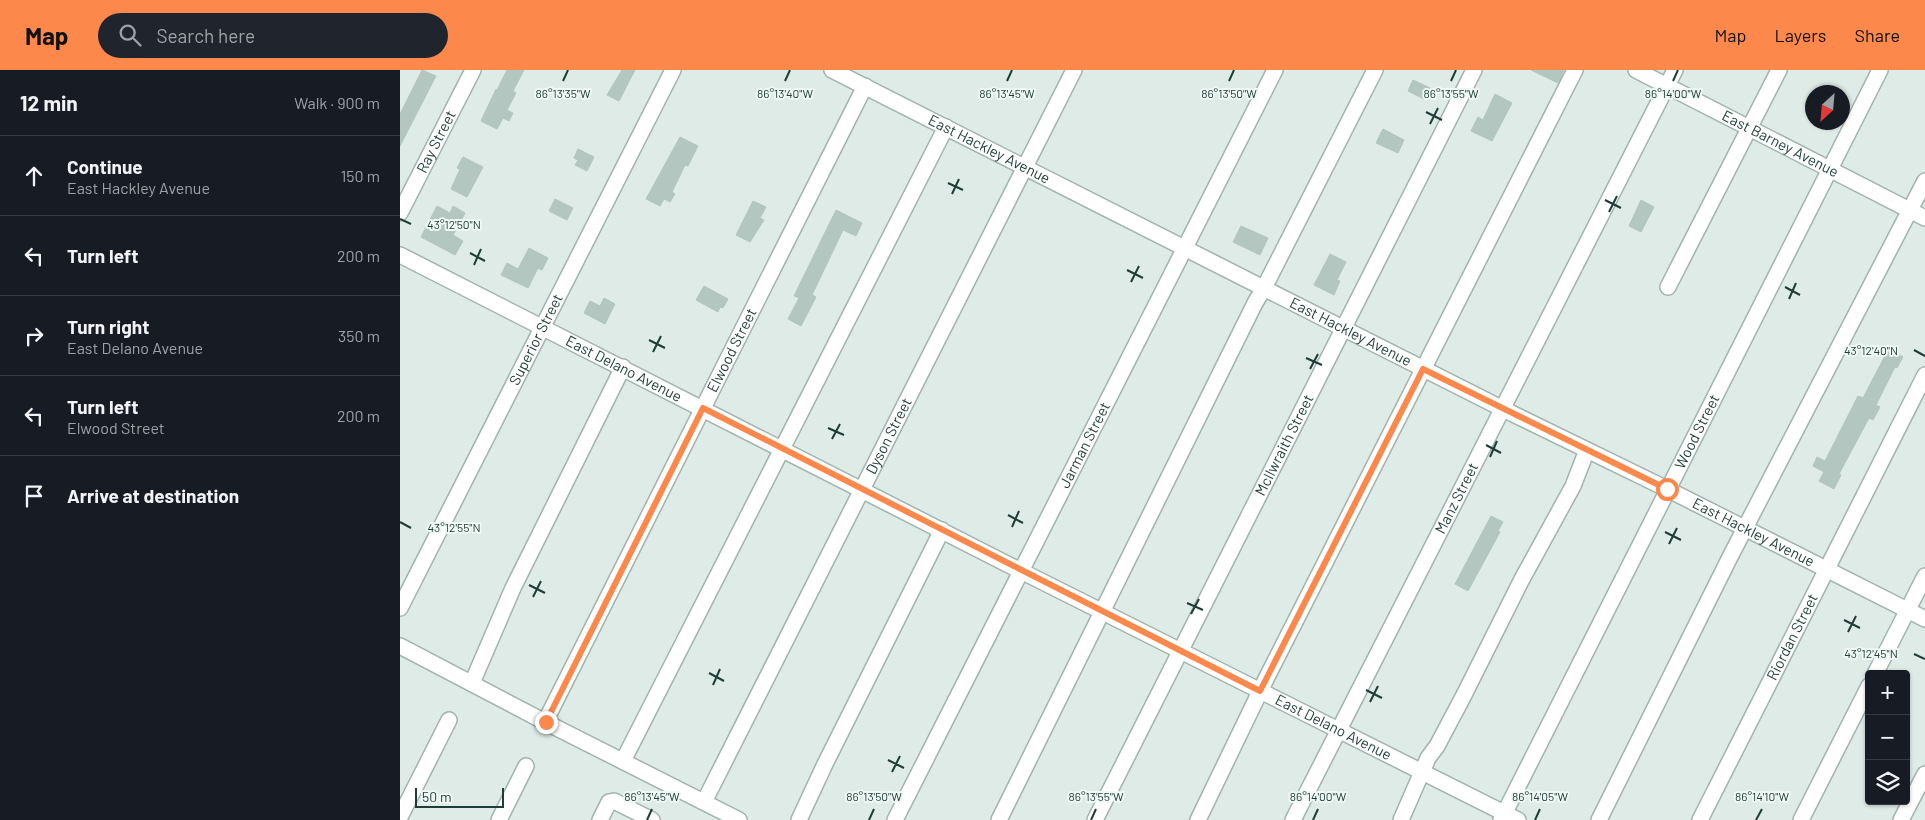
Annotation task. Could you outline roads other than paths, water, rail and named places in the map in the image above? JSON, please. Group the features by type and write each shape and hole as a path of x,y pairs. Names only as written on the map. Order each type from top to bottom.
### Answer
{"street":[{"name":"Ray Street","path":"400,214 473,70"},
{"name":"Superior Street","path":"400,608 673,70"},
{"name":"East Hackley Avenue","path":"832,70 1503,410 1746,528 1925,619"},
{"name":"Dyson Street","path":"704,802 1074,70"},
{"name":"Jarman Street","path":"895,820 1275,70"},
{"path":"999,820 1255,303 1375,70"},
{"name":"McIlwraith Street","path":"1095,820 1474,70"},
{"path":"1198,820 1260,691 1575,70"},
{"name":"East Barney Avenue","path":"1636,70 1925,218"},
{"name":"Manz Street","path":"1294,820 1675,70"},
{"path":"1668,287 1779,70"},
{"name":"Wood Street","path":"1508,818 1667,489 1880,70"},
{"name":"Elwood Street","path":"546,722 865,86"},
{"path":"623,761 946,128"},
{"path":"1599,820 1746,528 1925,180"},
{"name":"East Delano Avenue","path":"400,255 1421,772 1508,818"},
{"path":"472,684 513,588 623,367"},
{"name":"Riordan Street","path":"1700,820 1925,375"},
{"path":"1400,820 1421,772 1464,696 1521,581 1573,486 1587,450"},
{"path":"799,820 942,530"},
{"path":"1877,670 1925,576"},
{"path":"400,646 739,820"},
{"path":"1801,820 1865,694"},
{"path":"400,817 449,720"},
{"path":"499,820 526,766"},
{"path":"1902,820 1925,774"},
{"path":"600,820 609,802 614,801 652,820"}]}
